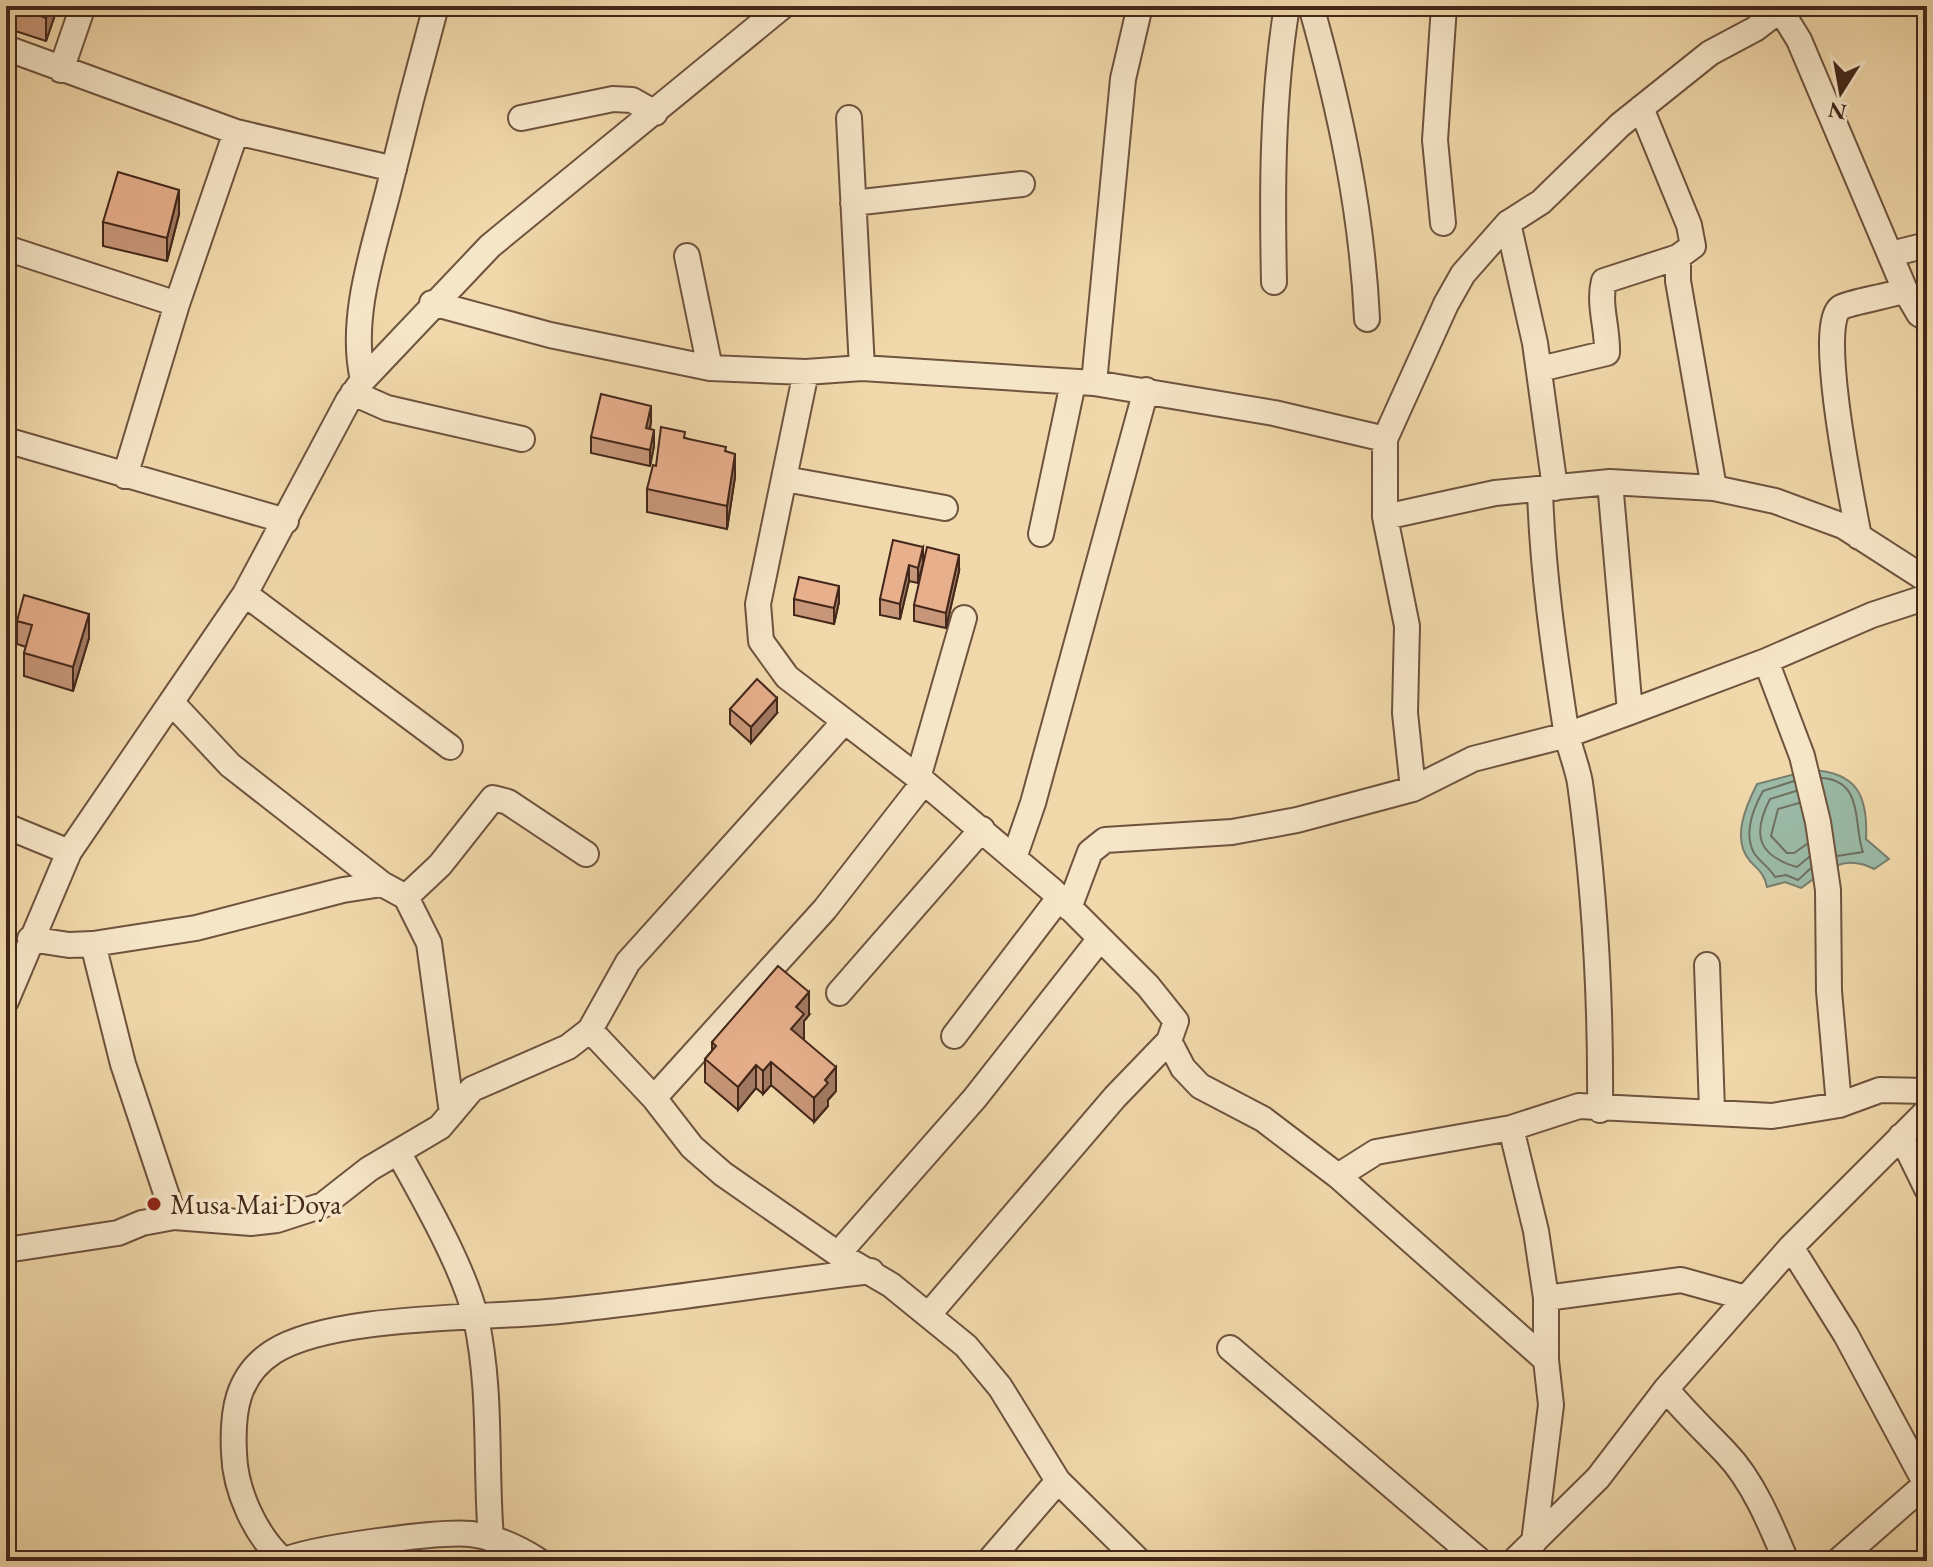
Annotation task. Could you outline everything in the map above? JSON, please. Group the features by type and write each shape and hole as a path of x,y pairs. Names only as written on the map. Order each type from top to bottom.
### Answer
{"street":[{"path":"61,70 83,6"},
{"path":"6,1001 69,852 173,704 245,594 358,387 432,303 490,246 783,6"},
{"path":"1041,534 1084,383 1123,79 1140,6"},
{"path":"1274,282 1272,195 1276,98 1287,6"},
{"path":"1311,6 1352,173 1364,262 1367,319"},
{"path":"1443,223 1435,140 1444,6"},
{"path":"358,387 360,327 371,261 433,7"},
{"path":"1413,789 1405,713 1407,626 1385,517 1385,439 1463,274 1508,223 1541,202 1641,108 1710,53 1755,29 1779,8 1799,40 1831,122 1905,290 1919,314 1927,319"},
{"path":"6,48 236,132 394,169"},
{"path":"521,118 613,99 632,100 655,113"},
{"path":"1540,369 1607,353 1608,333 1600,297 1604,281 1678,257 1693,246 1689,225 1641,108"},
{"path":"849,118 862,368"},
{"path":"125,476 177,304 236,132"},
{"path":"853,203 1022,184"},
{"path":"1508,223 1520,262 1540,369 1567,735 1580,781 1601,1002 1600,1110"},
{"path":"1891,254 1927,245"},
{"path":"6,248 177,304"},
{"path":"687,256 710,368"},
{"path":"1678,257 1678,281 1694,385 1714,488"},
{"path":"1859,537 1839,431 1831,353 1833,319 1845,306 1905,290"},
{"path":"432,303 550,335 710,368 806,372 862,368 1084,383 1146,390 1274,413 1385,439"},
{"path":"806,372 785,479 763,564 758,627 768,654 787,677 982,829 1064,903 1176,1021 1169,1041 1115,1097 930,1313"},
{"path":"358,387 387,408 522,439"},
{"path":"1014,858 1033,803 1146,390"},
{"path":"6,440 286,521"},
{"path":"785,479 945,508"},
{"path":"1385,517 1495,493 1610,482 1714,488 1809,512 1859,537 1911,567 1927,580"},
{"path":"1610,482 1630,712"},
{"path":"245,594 450,747"},
{"path":"954,1036 1064,903 1090,852 1105,840 1232,832 1297,820 1413,789 1493,751 1567,735 1766,661 1872,615 1927,597"},
{"path":"654,1098 825,909 921,780 964,618"},
{"path":"1766,661 1802,756 1818,822 1828,890 1829,991 1839,1105"},
{"path":"173,704 230,765 322,840 382,884 406,897 429,943 452,1113"},
{"path":"6,1250 118,1233 142,1223 174,1217 251,1223 305,1212 323,1205 369,1169 440,1127 472,1089 568,1047 590,1030 628,962 844,722"},
{"path":"406,897 440,865 493,798 508,802 586,854"},
{"path":"6,826 69,852"},
{"path":"839,993 982,829"},
{"path":"30,939 69,945 93,944 196,928 343,890 382,884"},
{"path":"838,1254 975,1098 1099,940"},
{"path":"93,944 123,1064 174,1217"},
{"path":"1707,965 1712,1110"},
{"path":"590,1030 654,1098 692,1147 723,1174 838,1254 871,1271 930,1313 966,1346 1000,1387 1058,1481 1139,1561"},
{"path":"1169,1041 1183,1068 1200,1086 1263,1119 1338,1176 1546,1360"},
{"path":"1338,1176 1376,1152 1511,1128 1579,1106 1600,1110 1712,1110 1772,1116 1839,1105 1880,1090 1927,1091"},
{"path":"1514,1561 1598,1478 1666,1389 1791,1247 1927,1111"},
{"path":"1511,1128 1536,1231 1546,1298 1546,1360 1551,1405 1534,1542"},
{"path":"1901,1136 1927,1189"},
{"path":"398,1152 434,1217 475,1317 489,1424 491,1539"},
{"path":"1791,1247 1846,1335 1926,1484 1838,1561"},
{"path":"539,1561 491,1539 458,1533 356,1545 283,1561 266,1542 254,1520 241,1491 234,1463 234,1405 241,1388 256,1367 272,1353 292,1343 356,1328 562,1311 871,1271"},
{"path":"1546,1298 1681,1280 1746,1298"},
{"path":"1230,1348 1480,1561"},
{"path":"1666,1389 1697,1427 1727,1454 1768,1521 1786,1561"},
{"path":"989,1561 1058,1481"}],"water":[{"path":"1811,770 1840,776 1850,782 1862,799 1866,839 1889,859 1874,869 1844,863 1801,888 1785,882 1767,887 1763,875 1744,852 1742,843 1742,822 1749,802 1757,784"}],"building":[{"path":"11,6 50,6 46,18"},
{"path":"118,172 179,190 167,238 103,222"},
{"path":"601,394 651,406 646,428 654,430 650,450 591,437"},
{"path":"661,427 685,432 684,438 726,447 725,451 735,454 727,506 647,489 653,465 656,466"},
{"path":"893,540 923,547 918,568 909,565 900,604 880,599"},
{"path":"927,547 959,555 946,613 914,605"},
{"path":"799,577 839,586 834,608 794,599"},
{"path":"24,595 89,614 73,667 24,653 32,625 17,621"},
{"path":"757,679 777,698 751,727 730,709"},
{"path":"778,966 809,992 796,1007 804,1014 791,1029 836,1067 825,1080 828,1083 814,1098 771,1062 763,1071 756,1065 738,1087 705,1059 716,1046 712,1042"}],"place":[{"name":"Musa Mai Doya","path":"154,1204"}]}
